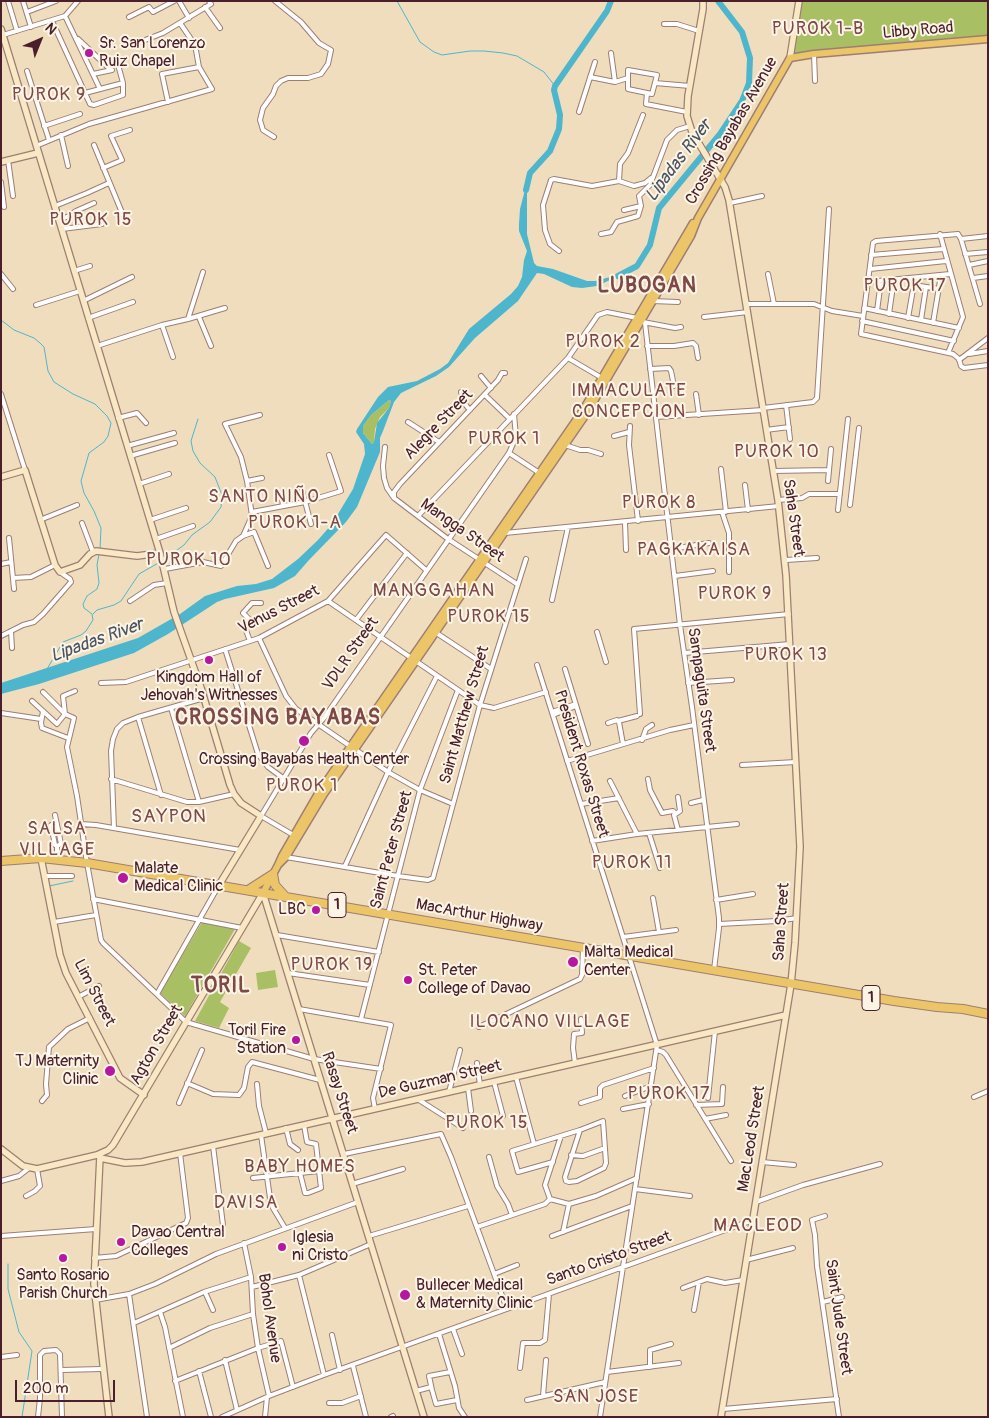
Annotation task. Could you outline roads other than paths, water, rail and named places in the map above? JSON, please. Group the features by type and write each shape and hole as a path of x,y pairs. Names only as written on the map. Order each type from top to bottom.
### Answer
{"highway":[{"name":"MacArthur Highway","path":"1,861 41,858 87,862 894,1002 963,1009 988,1014"},
{"path":"248,890 273,874 274,885 285,896"},
{"name":"MacArthur Highway","path":"951,1009 962,1014 988,1019"}],"main road":[{"name":"Libby Road","path":"790,58 814,54 988,39"},
{"name":"Crossing Bayabas Avenue","path":"641,321 686,234 698,218 790,58"},
{"name":"Crossing Bayabas Avenue","path":"263,893 319,792 353,748 542,474 604,379 691,236 698,218"},
{"name":"Crossing Bayabas Avenue","path":"542,474 587,413 604,379"}],"street":[{"path":"8,1 17,31"},
{"path":"23,1 31,27"},
{"path":"27,12 56,1"},
{"path":"78,1 65,16 17,31 2,32 165,569 174,612 204,698 234,794 241,803 260,816 296,836"},
{"path":"129,17 149,7 153,12 174,1"},
{"path":"179,1 189,18"},
{"path":"140,42 158,36 189,18 211,4 209,1"},
{"path":"274,138 263,130 260,120 263,108 276,86 288,78 308,78 320,74 328,64 331,50 319,43 301,22 275,1"},
{"name":"Saha Street","path":"703,1 687,112 690,126 726,190 730,203 786,560 800,847 797,918 791,984"},
{"path":"790,58 799,1"},
{"path":"205,8 220,28"},
{"path":"65,16 100,89"},
{"path":"52,21 91,105 122,96 124,91 123,83 117,61"},
{"path":"1,162 37,149 49,140 89,124 212,89 199,67 197,49 180,23"},
{"path":"664,24 677,24 699,30"},
{"path":"75,36 111,70"},
{"path":"611,53 615,82"},
{"path":"814,54 815,81"},
{"path":"88,62 98,58"},
{"path":"579,112 595,62"},
{"path":"168,102 162,74 199,67"},
{"path":"93,74 119,68"},
{"path":"628,70 657,75 652,94 628,89 628,78 628,70"},
{"path":"27,71 49,140"},
{"path":"590,77 615,82 628,78"},
{"path":"85,93 123,83"},
{"path":"656,84 690,86"},
{"path":"647,93 646,104 687,112"},
{"path":"44,126 80,114"},
{"path":"619,181 620,164 628,153 643,115"},
{"path":"558,251 550,244 545,230 544,206 551,180 592,186 619,181 634,186 645,183 651,178 658,166 664,145 670,136 677,130 690,126"},
{"path":"103,168 122,160 111,136 130,130"},
{"path":"61,135 68,166"},
{"path":"94,145 123,215"},
{"path":"8,160 13,196"},
{"path":"601,234 611,232 617,222 638,216 639,196 650,185 651,178"},
{"path":"1,182 4,208"},
{"path":"55,206 109,183"},
{"path":"730,203 762,196"},
{"path":"59,220 94,203"},
{"path":"624,210 640,206"},
{"path":"656,417 763,409 816,400 829,209"},
{"path":"62,229 102,224"},
{"path":"980,304 961,239 956,233 874,242 861,334 955,355 964,368 988,365"},
{"path":"940,234 963,317 948,353"},
{"path":"961,239 988,236"},
{"path":"871,256 943,249"},
{"path":"965,254 988,252"},
{"path":"870,269 946,261"},
{"path":"969,265 988,261"},
{"path":"74,270 90,266"},
{"path":"188,319 203,272"},
{"path":"1,274 13,289"},
{"path":"768,274 774,304"},
{"path":"868,282 950,274"},
{"path":"933,323 941,275"},
{"path":"972,278 988,276"},
{"path":"83,301 132,277"},
{"path":"908,318 915,278"},
{"path":"889,314 894,280"},
{"path":"877,311 882,281"},
{"path":"914,285 939,289"},
{"path":"921,320 926,287"},
{"path":"36,305 80,291"},
{"path":"652,301 678,302"},
{"path":"88,318 133,302"},
{"path":"746,304 814,304 862,319 954,341"},
{"path":"97,346 162,325 199,317 225,308"},
{"path":"864,308 959,328"},
{"path":"418,516 568,358 600,314 611,312 641,321 675,328 681,327"},
{"path":"704,317 748,312"},
{"path":"199,317 210,346"},
{"name":"Sampaguita Street","path":"641,321 650,369 680,625 719,924 714,970"},
{"path":"162,325 173,357"},
{"path":"960,360 988,338"},
{"path":"647,346 674,346 693,343 696,346 698,358"},
{"path":"967,354 988,351"},
{"path":"568,358 604,379"},
{"path":"650,369 669,368 674,386"},
{"name":"Alegre Street","path":"394,498 397,487 491,388 502,373 505,373"},
{"path":"481,376 491,388"},
{"path":"460,392 464,403 470,410"},
{"path":"1,394 55,565 60,572 70,579 70,584 37,620 1,636"},
{"path":"485,394 510,418"},
{"path":"696,394 699,414"},
{"path":"786,405 790,439"},
{"path":"118,418 137,414 146,422"},
{"name":"VDLR Street","path":"219,885 283,778 318,725 510,453 516,437 514,414"},
{"path":"165,569 203,562 221,566 233,545 242,536 251,520 252,512 241,458 225,424 260,415"},
{"path":"838,510 848,419"},
{"path":"408,422 439,442"},
{"path":"630,426 638,521"},
{"path":"766,430 789,427"},
{"path":"850,506 859,428"},
{"path":"614,436 629,432"},
{"path":"127,446 174,433"},
{"path":"130,456 175,443"},
{"path":"565,445 601,454"},
{"path":"385,448 384,478 387,488 394,498"},
{"path":"828,481 831,449"},
{"path":"510,453 542,474"},
{"path":"252,512 305,502 341,491 329,455"},
{"path":"721,468 724,512 729,533 729,572"},
{"path":"1,477 25,470"},
{"path":"773,471 829,470"},
{"path":"139,484 169,474"},
{"path":"247,481 262,478"},
{"path":"841,482 852,482"},
{"path":"745,485 748,510"},
{"path":"302,490 311,524"},
{"path":"501,533 748,510 802,498 808,494 840,494"},
{"path":"282,498 284,506"},
{"name":"Mangga Street","path":"394,498 448,539 517,584"},
{"path":"40,520 77,505"},
{"path":"150,520 186,508"},
{"path":"625,522 626,550"},
{"path":"82,523 97,551"},
{"path":"156,539 193,526"},
{"path":"552,600 568,527"},
{"path":"242,536 254,532 268,566"},
{"name":"Venus Street","path":"101,683 126,682 259,638 328,601 386,535 407,554"},
{"path":"9,538 14,588"},
{"path":"672,548 709,543"},
{"path":"60,572 80,565 97,551 138,556 160,553"},
{"path":"356,620 407,554 426,570"},
{"path":"786,560 817,558"},
{"name":"Saint Matthew Street","path":"398,876 431,879 480,705 526,559"},
{"path":"1,564 11,562"},
{"path":"13,578 30,578 55,565"},
{"path":"675,576 713,571"},
{"path":"130,601 154,585 168,583"},
{"path":"328,601 480,705 494,708 546,692"},
{"path":"250,641 244,625 249,619 244,613 252,603 261,603"},
{"path":"608,723 639,715 634,629 789,614"},
{"path":"434,630 491,669"},
{"path":"11,631 12,648"},
{"path":"597,632 606,662"},
{"path":"259,638 286,696 296,708 388,772 420,790 453,804"},
{"path":"684,653 790,644"},
{"path":"225,650 258,754 268,767 283,778"},
{"name":"President Roxas Street","path":"537,665 657,1047"},
{"path":"565,669 588,744"},
{"path":"345,866 388,772 438,676"},
{"path":"688,683 732,680"},
{"name":"Saint Peter Street","path":"361,1019 420,790 458,690"},
{"path":"32,701 57,724 65,714 64,696 75,691"},
{"path":"43,692 65,714 74,718 68,738 68,753 101,941 186,1022 314,1059 381,1069"},
{"path":"114,828 111,779 114,734 120,726 138,717 204,698"},
{"path":"552,714 576,706"},
{"path":"170,708 199,802"},
{"path":"43,711 41,726 44,729 68,738"},
{"path":"1,713 41,719"},
{"path":"138,717 161,795"},
{"path":"618,721 623,744"},
{"path":"642,740 646,730 652,725"},
{"path":"567,761 677,728 694,725"},
{"path":"742,765 796,762"},
{"path":"111,779 144,788 181,802 199,802 234,794"},
{"path":"648,779 650,790 662,813 680,811 678,797"},
{"path":"610,781 637,834"},
{"path":"581,804 619,798"},
{"path":"691,803 703,800"},
{"path":"675,813 678,830"},
{"path":"54,815 56,823 51,825 55,845 57,846 57,859"},
{"path":"81,824 240,850"},
{"path":"592,841 637,834 737,824"},
{"path":"649,833 660,868"},
{"path":"284,856 398,876"},
{"name":"Lim Street","path":"41,858 61,958 66,973 120,1078 144,1095"},
{"path":"44,876 72,876"},
{"path":"156,994 219,885"},
{"name":"Agton Street","path":"100,1156 116,1142 263,893"},
{"name":"Rasay Street","path":"263,893 424,1417"},
{"path":"716,900 753,894"},
{"path":"93,898 242,928"},
{"path":"653,898 658,932"},
{"path":"258,901 262,899 266,901"},
{"path":"54,922 96,915"},
{"path":"719,924 778,921 797,918"},
{"path":"623,937 676,930"},
{"path":"277,935 379,952"},
{"path":"479,1027 580,979 582,974 582,948"},
{"path":"288,973 370,985"},
{"name":"MacLeod Street","path":"721,1417 791,984"},
{"path":"78,997 99,986"},
{"path":"299,1009 391,1025 373,1098 375,1109"},
{"name":"De Guzman Street","path":"100,1156 120,1163 132,1163 574,1063 657,1047 715,1031 786,1015"},
{"path":"42,1101 47,1095 49,1047 68,1029 90,1018"},
{"path":"574,1063 574,1034 582,1033 581,1019"},
{"path":"708,1098 715,1031"},
{"path":"600,1417 657,1047"},
{"path":"657,1047 666,1055 731,1161"},
{"path":"179,1102 202,1050"},
{"path":"449,1092 460,1050"},
{"path":"188,1083 213,1094 239,1094 244,1088 248,1067 252,1062 320,1080"},
{"path":"477,1062 480,1085"},
{"path":"582,1103 600,1097 600,1088 603,1085 654,1068"},
{"path":"516,1077 534,1144"},
{"path":"494,1082 503,1116"},
{"path":"257,1084 270,1198 273,1208 285,1228"},
{"path":"626,1096 652,1086"},
{"path":"696,1104 722,1104 723,1087"},
{"path":"468,1088 471,1111"},
{"path":"974,1097 988,1091"},
{"path":"418,1099 464,1128"},
{"path":"623,1109 649,1104"},
{"path":"705,1119 726,1116"},
{"path":"553,1162 518,1172 512,1151 580,1130 603,1120 605,1166 582,1178 567,1182 564,1177 580,1130"},
{"path":"300,1173 304,1191 307,1193 321,1188 316,1144 307,1142 304,1124"},
{"path":"286,1128 290,1144 298,1150"},
{"path":"344,1154 441,1134 507,1309"},
{"path":"550,1200 545,1185 561,1136"},
{"path":"213,1145 223,1225"},
{"path":"571,1155 583,1156 605,1148"},
{"path":"1,1149 17,1162 29,1168 37,1169 100,1156 94,1258 95,1300 108,1417"},
{"path":"94,1258 116,1256 187,1222 180,1153"},
{"path":"489,1157 498,1186 512,1215"},
{"path":"762,1162 794,1165"},
{"path":"756,1202 804,1185 880,1164"},
{"path":"1,1181 19,1176 29,1168"},
{"path":"26,1196 40,1186 37,1169"},
{"path":"352,1184 403,1169"},
{"path":"253,1178 319,1171"},
{"path":"477,1227 544,1204 550,1200 569,1204 596,1196 637,1178"},
{"path":"635,1189 690,1196"},
{"path":"95,1300 129,1294 155,1284 216,1254 358,1202"},
{"path":"563,1232 569,1204"},
{"path":"369,1236 468,1206"},
{"path":"552,1236 632,1206"},
{"name":"Saint Jude Street","path":"825,1216 812,1220 838,1417"},
{"name":"Santo Cristo Street","path":"222,1417 268,1396 324,1375 753,1220"},
{"path":"1,1236 96,1229"},
{"name":"Bohol Avenue","path":"244,1243 252,1277 253,1314 268,1396 265,1417"},
{"path":"252,1288 299,1275 371,1244"},
{"path":"746,1260 793,1248"},
{"path":"494,1274 517,1265"},
{"path":"299,1275 324,1375"},
{"path":"134,1323 206,1292 252,1277"},
{"path":"683,1288 709,1279 725,1283 743,1280"},
{"path":"694,1310 699,1282"},
{"path":"206,1292 214,1310"},
{"path":"129,1294 147,1417"},
{"path":"520,1368 523,1343 540,1343 545,1340 549,1294"},
{"path":"822,1302 842,1296"},
{"path":"160,1312 183,1417"},
{"path":"169,1348 210,1328 253,1314"},
{"path":"453,1329 462,1354"},
{"path":"439,1334 459,1408 464,1417"},
{"path":"332,1335 340,1370"},
{"path":"174,1381 224,1360 281,1340 293,1387"},
{"path":"650,1367 650,1350 671,1344"},
{"path":"38,1417 40,1355 44,1350 60,1352 62,1417"},
{"path":"1,1357 18,1355"},
{"path":"224,1360 237,1410"},
{"path":"543,1396 546,1360"},
{"path":"606,1372 679,1363"},
{"path":"353,1366 366,1417"},
{"path":"61,1370 102,1369"},
{"path":"199,1372 211,1417"},
{"path":"450,1372 429,1376 436,1404 458,1400"},
{"path":"527,1400 605,1382"},
{"path":"416,1391 432,1388"},
{"path":"329,1403 342,1403 361,1396"},
{"path":"723,1410 837,1399"}],"water":[{"path":"527,182 527,234 534,263 537,266 553,269 587,281 595,281 625,273 597,286 582,288 572,287 544,274 537,273 518,301 475,338 449,367 436,376 401,393 394,402 380,438 380,452 357,507 346,522 295,576 274,588 217,602 168,634 134,653 39,684 1,694 1,683 138,638 180,614 205,596 237,586 256,584 272,579 298,559 332,524 353,489 365,454 364,444 356,432 378,397 388,387 417,381 448,363 469,329 518,286 522,277 527,251 519,231 520,209","holes":["389,400 391,401 389,408 377,423 372,444 363,433 363,426 371,415"]}],"waterway":[{"path":"397,1 420,42 434,52 442,55 484,51 517,56 544,72 555,86"},
{"path":"526,190 530,173 550,151 559,129 560,115 554,90 555,86 607,11 611,1"},
{"name":"Lipadas River","path":"618,276 637,266 650,245 659,208 720,134 742,101 749,83 750,58 742,32 718,1"},
{"path":"1,320 14,330 34,338 40,343 44,347 48,371 54,382 73,394 95,404 111,423 108,436 104,442 89,453 81,481 84,493 101,528 100,550"},
{"path":"166,558 210,522 221,507 222,495 215,477 200,463 193,451 191,441 198,419"},
{"path":"47,669 63,642 81,635 93,620 92,614 84,608 83,604 87,596 97,589 99,583 97,565 99,554"},
{"path":"93,614 97,610 121,601 139,574 160,562"},
{"path":"49,886 73,881"},
{"path":"8,1264 8,1289 19,1332 32,1351 22,1417"}],"place":[{"name":"Sr. San Lorenzo Ruiz Chapel","path":"89,53"},
{"name":"Kingdom Hall of Jehovah's Witnesses","path":"209,660"},
{"name":"Crossing Bayabas Health Center","path":"304,741"},
{"name":"Malate Medical Clinic","path":"123,878"},
{"name":"LBC","path":"316,910"},
{"name":"Malta Medical Center","path":"573,962"},
{"name":"St. Peter College of Davao","path":"408,980"},
{"name":"Toril Fire Station","path":"296,1040"},
{"name":"TJ Maternity Clinic","path":"110,1071"},
{"name":"Davao Central Colleges","path":"121,1242"},
{"name":"Iglesia ni Cristo","path":"282,1247"},
{"name":"Santo Rosario Parish Church","path":"63,1258"},
{"name":"Bullecer Medical & Maternity Clinic","path":"405,1295"}],"district":[{"name":"PUROK 1-B","path":"818,29"},
{"name":"PUROK 9","path":"49,95"},
{"name":"PUROK 15","path":"91,220"},
{"name":"PUROK 17","path":"905,286"},
{"name":"LUBOGAN","path":"647,287"},
{"name":"PUROK 2","path":"603,342"},
{"name":"IMMACULATE CONCEPCION","path":"629,401"},
{"name":"PUROK 1","path":"504,439"},
{"name":"PUROK 10","path":"777,452"},
{"name":"SANTO NIÑO","path":"264,497"},
{"name":"PUROK 8","path":"659,503"},
{"name":"PUROK 1-A","path":"295,523"},
{"name":"PAGKAKAISA","path":"694,550"},
{"name":"PUROK 10","path":"189,560"},
{"name":"MANGGAHAN","path":"434,591"},
{"name":"PUROK 9","path":"735,594"},
{"name":"PUROK 15","path":"489,617"},
{"name":"PUROK 13","path":"786,655"},
{"name":"CROSSING BAYABAS","path":"278,719"},
{"name":"PUROK 1","path":"302,786"},
{"name":"SAYPON","path":"169,817"},
{"name":"SALSA VILLAGE","path":"57,840"},
{"name":"PUROK 11","path":"632,863"},
{"name":"PUROK 19","path":"332,965"},
{"name":"TORIL","path":"221,987"},
{"name":"ILOCANO VILLAGE","path":"550,1022"},
{"name":"PUROK 17","path":"669,1094"},
{"name":"PUROK 15","path":"487,1123"},
{"name":"BABY HOMES","path":"300,1167"},
{"name":"DAVISA","path":"246,1203"},
{"name":"MACLEOD","path":"758,1226"},
{"name":"SAN JOSE","path":"596,1397"}]}
